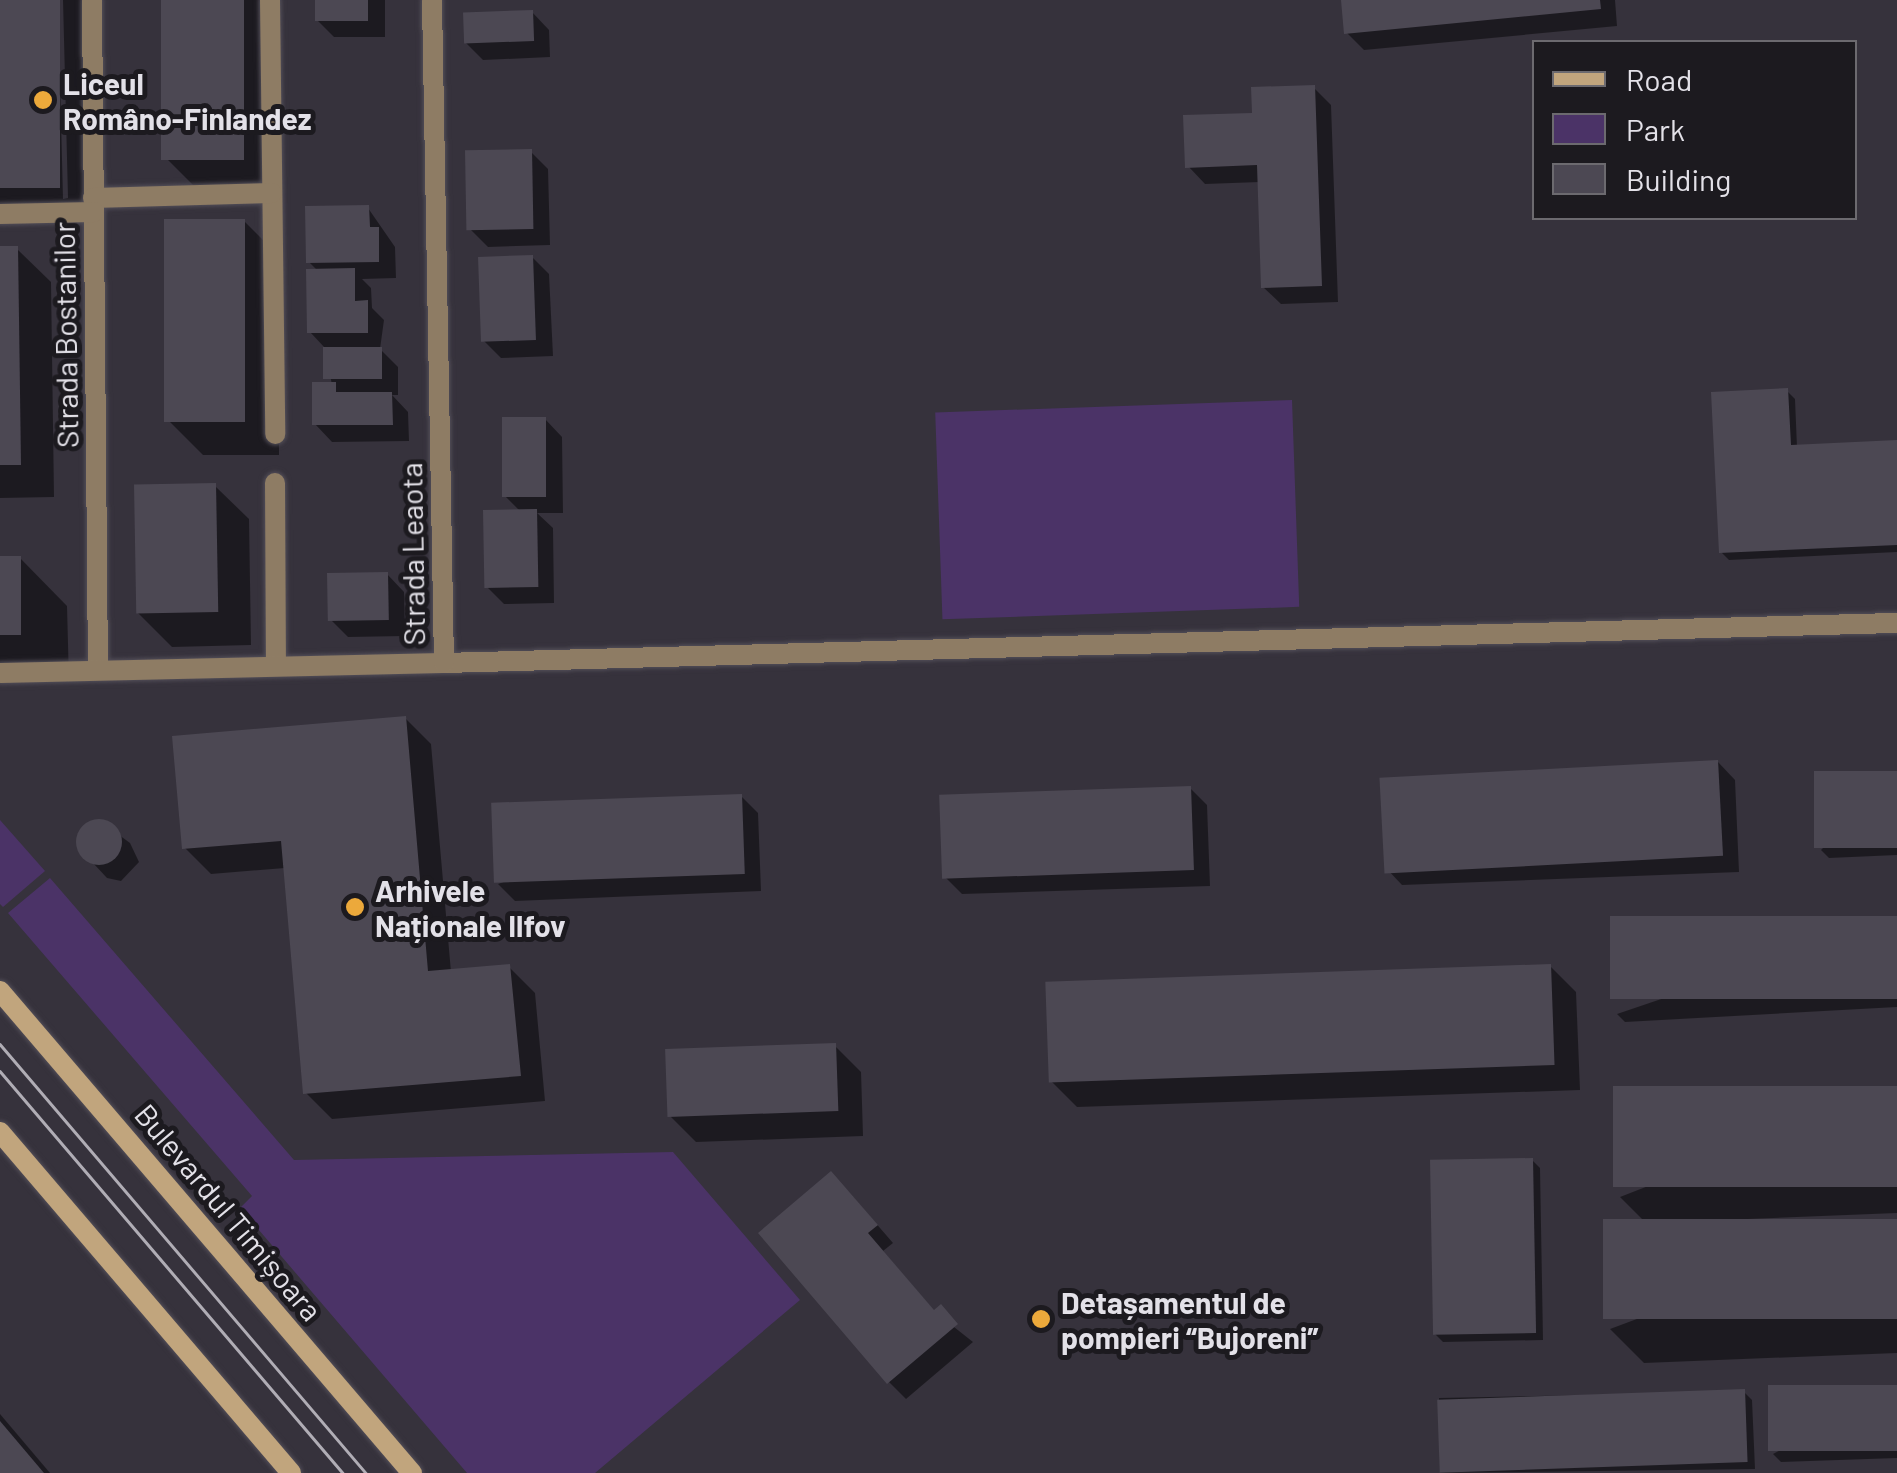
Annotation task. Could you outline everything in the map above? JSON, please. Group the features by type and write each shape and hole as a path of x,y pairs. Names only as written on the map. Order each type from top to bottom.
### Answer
{"main road":[{"name":"Bulevardul Timișoara","path":"0,991 412,1473"},
{"path":"0,1132 291,1473"}],"street":[{"name":"Strada Bostanilor","path":"92,0 98,669"},
{"path":"270,0 275,434"},
{"name":"Strada Leaota","path":"0,673 444,663 432,0"},
{"path":"0,214 272,193"},
{"path":"274,482 276,664"},
{"path":"444,663 1897,622"}],"green space":[{"path":"1292,400 1299,607 942,619 935,412"},
{"path":"0,820 45,871 3,907 0,904"},
{"path":"50,878 294,1160 673,1152 800,1300 595,1473 467,1473 240,1208 252,1196 8,913"}],"building":[{"name":"Liceul Româno-Finlandez","path":"0,0 60,0 60,188 0,188"},
{"path":"161,0 244,0 244,160 161,160"},
{"path":"315,0 368,0 368,21 315,21"},
{"path":"1341,0 1600,0 1601,9 1344,34"},
{"path":"533,10 534,41 464,43 463,12"},
{"path":"1315,85 1322,286 1261,288 1257,165 1185,168 1183,115 1252,113 1251,87"},
{"path":"532,149 533,229 466,230 465,150"},
{"path":"369,205 370,227 379,227 379,262 306,263 305,206"},
{"path":"164,219 245,219 245,422 164,422"},
{"path":"0,246 18,246 21,465 0,465"},
{"path":"533,255 536,340 481,342 478,257"},
{"path":"355,268 355,301 368,300 368,333 307,333 306,269"},
{"path":"323,347 382,347 382,379 323,379"},
{"path":"312,382 336,382 336,392 392,392 393,425 312,425"},
{"path":"1788,388 1791,445 1897,440 1897,545 1719,553 1711,392"},
{"path":"502,417 546,417 546,497 502,497"},
{"path":"216,483 218,612 136,613 134,484"},
{"path":"537,509 538,587 484,588 483,510"},
{"path":"0,556 21,556 21,635 0,635"},
{"path":"388,572 389,620 328,621 327,573"},
{"name":"Arhivele Naționale Ilfov","path":"406,716 428,971 510,964 521,1076 303,1094 281,841 182,849 172,736"},
{"path":"1718,760 1723,856 1384,874 1379,778"},
{"path":"1814,771 1897,771 1897,848 1814,848"},
{"path":"1191,786 1194,870 942,879 939,795"},
{"path":"742,794 745,874 494,883 491,803"},
{"path":"99,819 116,825 122,842 116,859 99,865 82,859 76,842 82,825"},
{"path":"1610,916 1897,916 1897,999 1610,999"},
{"path":"1551,964 1555,1065 1049,1083 1045,982"},
{"path":"836,1043 838,1111 667,1117 665,1049"},
{"path":"1613,1086 1897,1086 1897,1187 1613,1187"},
{"path":"1533,1158 1536,1333 1433,1335 1430,1160"},
{"path":"831,1171 878,1225 868,1233 934,1310 941,1304 958,1324 887,1384 758,1233"},
{"path":"1603,1219 1897,1219 1897,1319 1603,1319"},
{"path":"1768,1385 1897,1385 1897,1451 1768,1451"},
{"path":"1745,1389 1748,1462 1440,1473 1437,1400"},
{"path":"0,1421 44,1473 0,1473"}],"tram line":[{"path":"0,1044 366,1473"},
{"path":"0,1071 343,1473"}],"place":[{"name":"Liceul Româno-Finlandez","path":"43,100"},
{"name":"Arhivele Naționale Ilfov","path":"355,907"},
{"name":"Detașamentul de pompieri “Bujoreni”","path":"1041,1319"}]}
